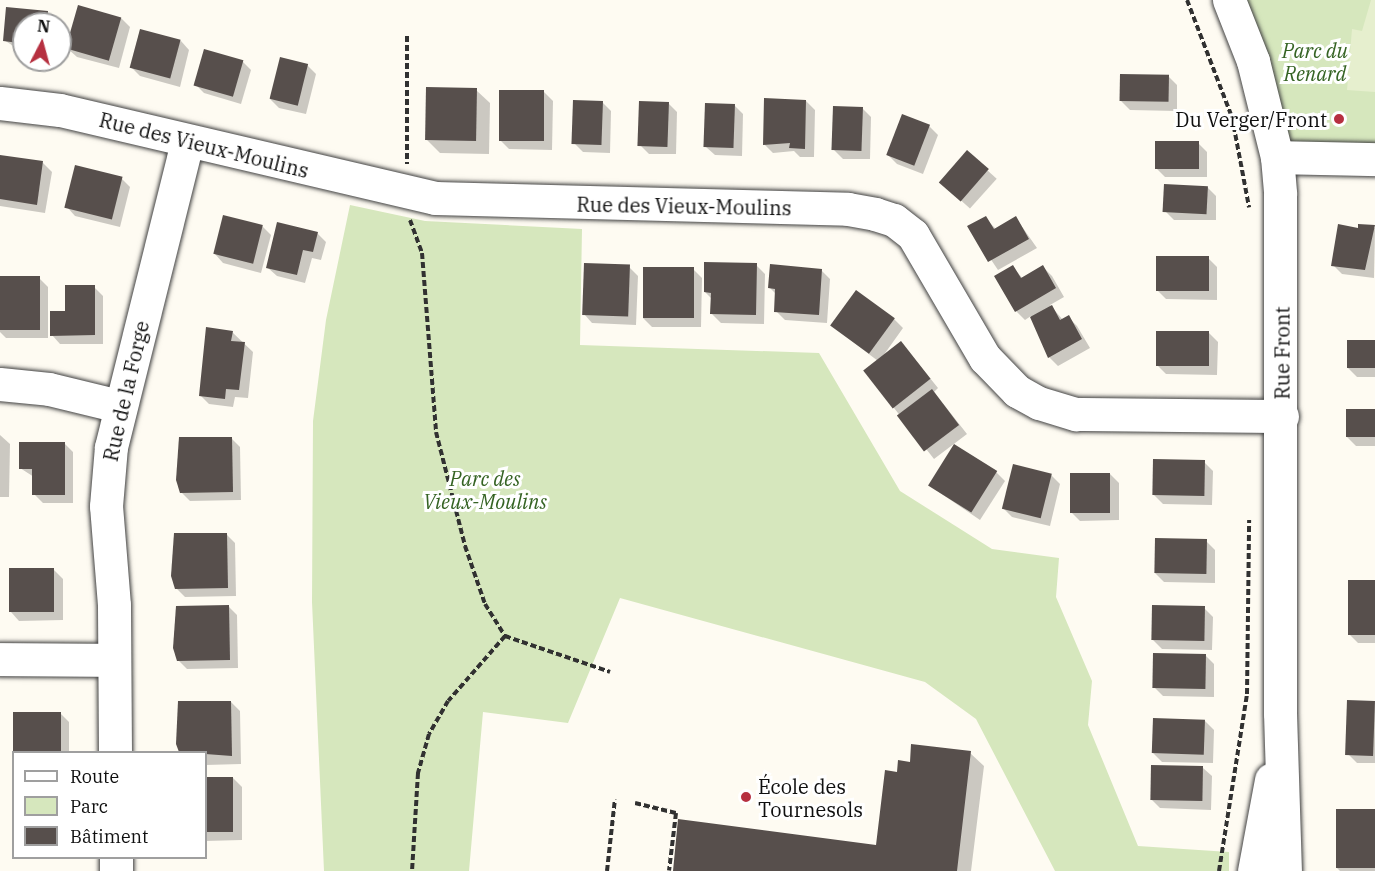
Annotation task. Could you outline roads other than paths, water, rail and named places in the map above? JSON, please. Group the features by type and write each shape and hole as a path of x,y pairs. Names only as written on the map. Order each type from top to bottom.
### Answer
{"street":[{"name":"Rue Front","path":"1229,0 1253,61 1277,157 1282,247 1280,713 1285,871"},
{"name":"Rue des Vieux-Moulins","path":"0,103 60,110 410,194 464,200 848,209 875,213 894,220 914,235 985,358 1017,391 1039,403 1076,414 1282,416"},
{"name":"Rue de la Forge","path":"115,751 112,660 114,605 106,506 119,406 187,142"},
{"path":"1277,157 1375,159"},
{"path":"0,384 49,389 119,406"},
{"path":"0,659 112,660"},
{"name":"Rue Front","path":"1254,871 1280,713"}],"place":[{"name":"Du Verger/Front","path":"1339,119"},
{"name":"École des Tournesols","path":"746,797"}],"park label":[{"name":"Parc du Renard","path":"1315,62"},
{"name":"Parc des Vieux-Moulins","path":"485,490"}]}
